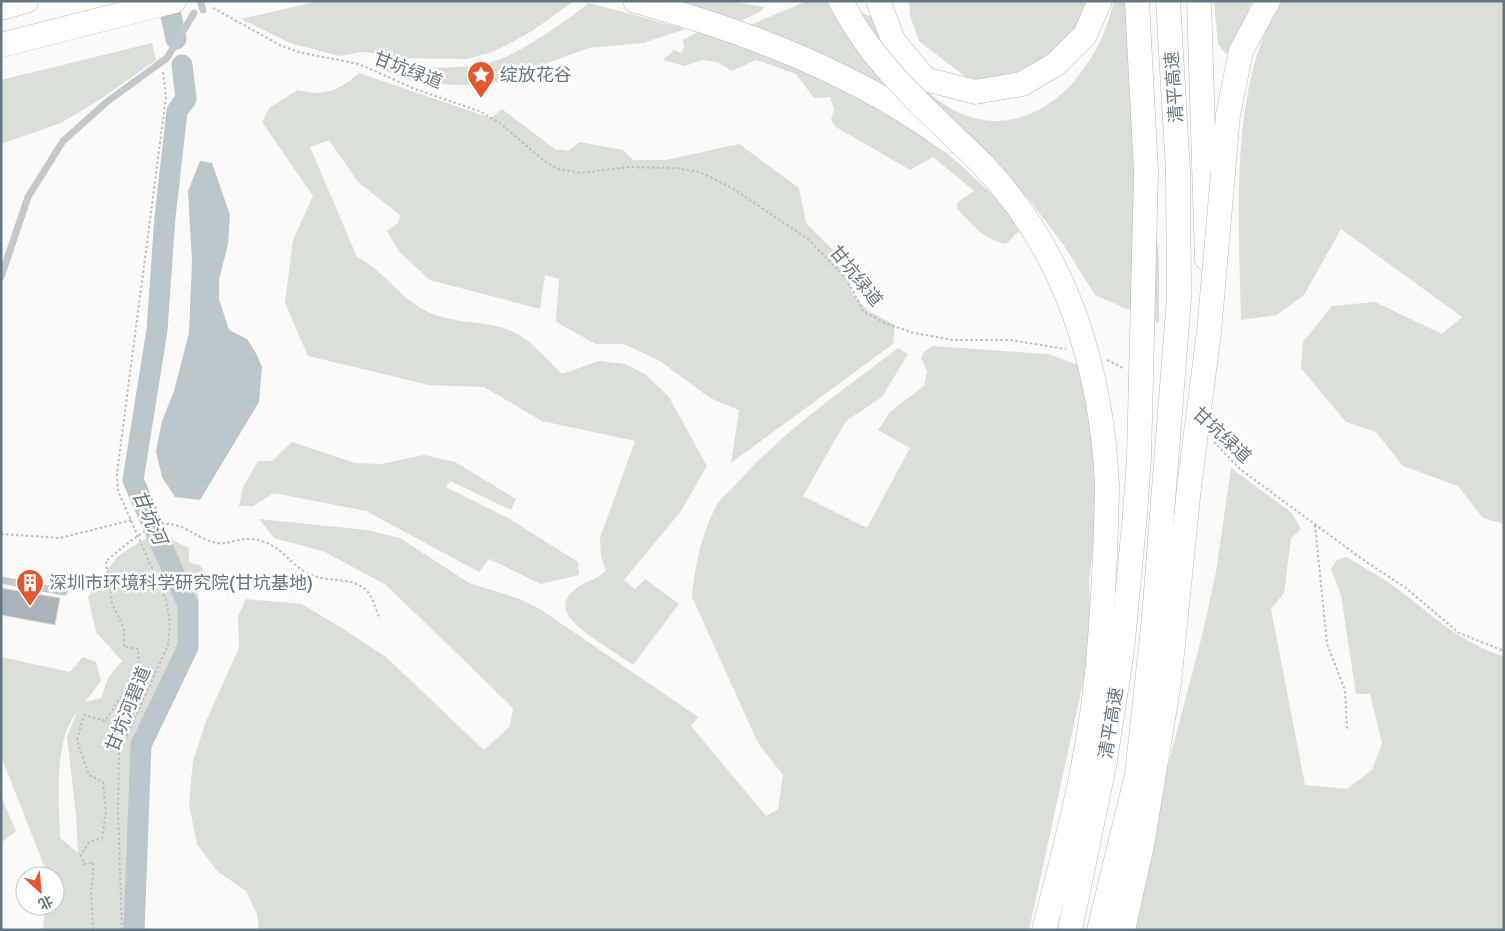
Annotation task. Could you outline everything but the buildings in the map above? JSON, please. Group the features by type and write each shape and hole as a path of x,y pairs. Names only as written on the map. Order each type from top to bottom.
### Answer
{"highway":[{"path":"1,8 26,1"},
{"path":"635,1 715,25 821,66 916,118 985,167"},
{"path":"841,1 860,32 890,72 985,167 1034,229 1065,290 1082,334 1100,405 1106,445 1107,486 1104,583 1092,708 1071,820 1044,930"},
{"path":"878,1 894,42 925,78 975,92 1022,84 1056,64 1085,35 1100,1"},
{"name":"清平高速","path":"1070,930 1106,761 1122,650 1135,514 1139,458 1146,172 1137,1"},
{"name":"清平高速","path":"1099,930 1137,775 1154,618 1179,298 1178,172 1168,1"},
{"path":"1123,930 1142,845 1169,683 1189,487 1209,332 1214,173 1199,1"},
{"path":"1214,173 1242,51 1268,1"},
{"path":"1,44 56,31 184,7"}],"lane":[{"path":"200,1 203,10"},
{"path":"1,277 28,197 63,141 108,101 167,58 184,7"},
{"path":"1,580 64,592"}],"path":[{"name":"甘坑绿道","path":"203,10 215,8 280,45 298,52 359,64 415,88 473,108 500,123 543,160 558,169 582,173 629,167 675,168 700,172 732,188 808,239 836,266 864,312 887,324 914,333 953,340 1010,340 1072,350"},
{"name":"甘坑河碧道","path":"122,930 118,810 119,753 168,645 170,622 166,600 118,491 117,473 166,97 161,64"},
{"path":"1099,357 1124,369"},
{"name":"甘坑绿道","path":"1208,437 1240,469 1315,525 1406,588 1459,633 1504,651"},
{"path":"1,534 60,538 132,520"},
{"path":"92,930 90,889 93,877 92,862 84,864 81,855 89,842 102,838 106,813 103,782 89,775 77,740 84,715 105,721 139,670 138,649 124,647 124,629 112,603 106,561 139,535 165,524 182,527 204,539 218,543 231,543 248,538 273,544 312,576 348,580 366,590 380,619"},
{"path":"1315,525 1327,644 1345,690 1347,729"}],"shaded area":[{"path":"319,1 574,1 532,31 507,45 489,53 467,59 387,58 374,53 362,52 339,56 290,43 241,19"},
{"path":"676,1 729,1 764,7 762,11 738,22"},
{"path":"807,1 827,1 857,48 894,91 748,26"},
{"path":"909,1 1090,1 1063,62 990,96 919,41 910,16"},
{"path":"1114,1 1133,1 1159,260 1159,323 1095,295 1063,244 1027,197 905,73 857,11 889,24 902,58 913,76 944,104 975,118 1006,120 1035,112 1062,94 1084,68 1102,37"},
{"path":"1214,1 1252,1 1234,49 1226,54 1218,44"},
{"path":"1282,1 1504,1 1504,524 1483,518 1458,486 1403,466 1376,432 1346,422 1301,368 1303,342 1332,306 1375,302 1442,334 1462,317 1341,229 1304,295 1277,315 1241,320 1239,175 1246,102 1253,68 1264,35"},
{"path":"589,3 686,29 643,43 589,48 490,84 458,85 413,82 386,71 388,66 460,67 484,64 496,60 510,55 538,39"},
{"path":"698,32 755,51 812,74 894,116 934,143 972,175 1020,222 1019,231 1006,244 985,235 973,226 957,208 958,202 974,191 933,157 910,170 836,127 831,120 834,109 830,97 814,98 796,74 756,60 732,71 717,62 702,60 684,66 663,60 674,50 681,53 684,47 683,40"},
{"path":"152,43 156,60 101,99 61,123 1,144 1,80"},
{"path":"359,73 491,118 502,109 555,149 569,151 579,142 623,150 633,160 666,160 739,144 799,188 806,223 837,254 846,267 852,294 867,310 895,325 893,344 731,463 739,410 710,398 660,361 624,344 596,344 556,322 559,279 545,275 540,309 430,280 399,252 387,231 398,223 400,215 358,182 329,140 310,147 357,257 374,268 419,307 448,319 500,327 518,334 534,346 562,374 599,361 625,364 645,374 669,397 707,466 681,511 624,580 635,589 645,579 679,604 633,665 585,632 569,617 565,605 566,600 576,588 598,577 606,570 601,557 600,538 635,441 542,421 484,387 429,385 308,356 285,303 293,240 313,196 262,122 269,108 298,90 316,93 331,91"},
{"path":"200,161 212,163 230,215 228,244 219,280 219,299 229,330 247,339 262,367 259,402 200,500 175,497 162,477 156,451 162,421 174,391 189,333 192,261 188,191"},
{"path":"933,346 1048,354 1078,365 1094,431 1098,502 1089,582 1091,646 1029,930 259,930 257,914 246,891 217,871 197,844 189,805 193,761 206,721 239,648 238,616 246,599 302,604 348,632 386,657 484,750 510,726 513,708 386,585 325,552 274,538 259,519 366,530 400,538 469,583 520,599 540,609 698,717 691,726 766,816 778,809 783,775 758,743 692,597 697,561 708,523 723,497 774,446 814,412 898,348 908,354 882,397 846,421 803,496 867,528 910,448 878,430 890,412 924,386 927,371 921,358 924,352"},
{"path":"292,442 355,463 381,464 424,455 455,462 516,499 511,510 450,481 446,487 508,518 578,562 579,575 541,584 489,559 479,572 366,511 274,493 253,506 239,506 243,487 258,461 272,461"},
{"path":"1231,468 1292,513 1301,529 1291,538 1284,593 1271,609 1305,785 1347,789 1372,770 1382,743 1370,694 1356,694 1341,595 1331,569 1337,560 1346,557 1360,565 1393,586 1461,637 1475,645 1504,656 1504,930 1125,930 1203,632 1216,572"},
{"path":"155,532 167,532 174,541 189,548 189,563 200,565 205,573 196,582 199,602 188,605 188,647 141,745 134,930 44,930 45,916 65,916 65,866 44,866 1,756 1,657 70,672 83,657 96,662 101,681 85,702 101,698 108,678 122,661 96,632 88,597 117,557","holes":["77,712 67,737 76,815 78,853 60,838 59,790 59,772 64,738 69,724"]},
{"path":"1,796 16,831 1,843"}],"waterway":[{"name":"甘坑河","path":"170,11 176,39"},
{"name":"甘坑河","path":"134,930 141,745 188,647 188,605 133,480 157,330 165,217 177,111 186,99 182,65"}],"place":[{"name":"绽放花谷","path":"481,99"},
{"name":"深圳市环境科学研究院(甘坑基地)","path":"30,607"}]}
